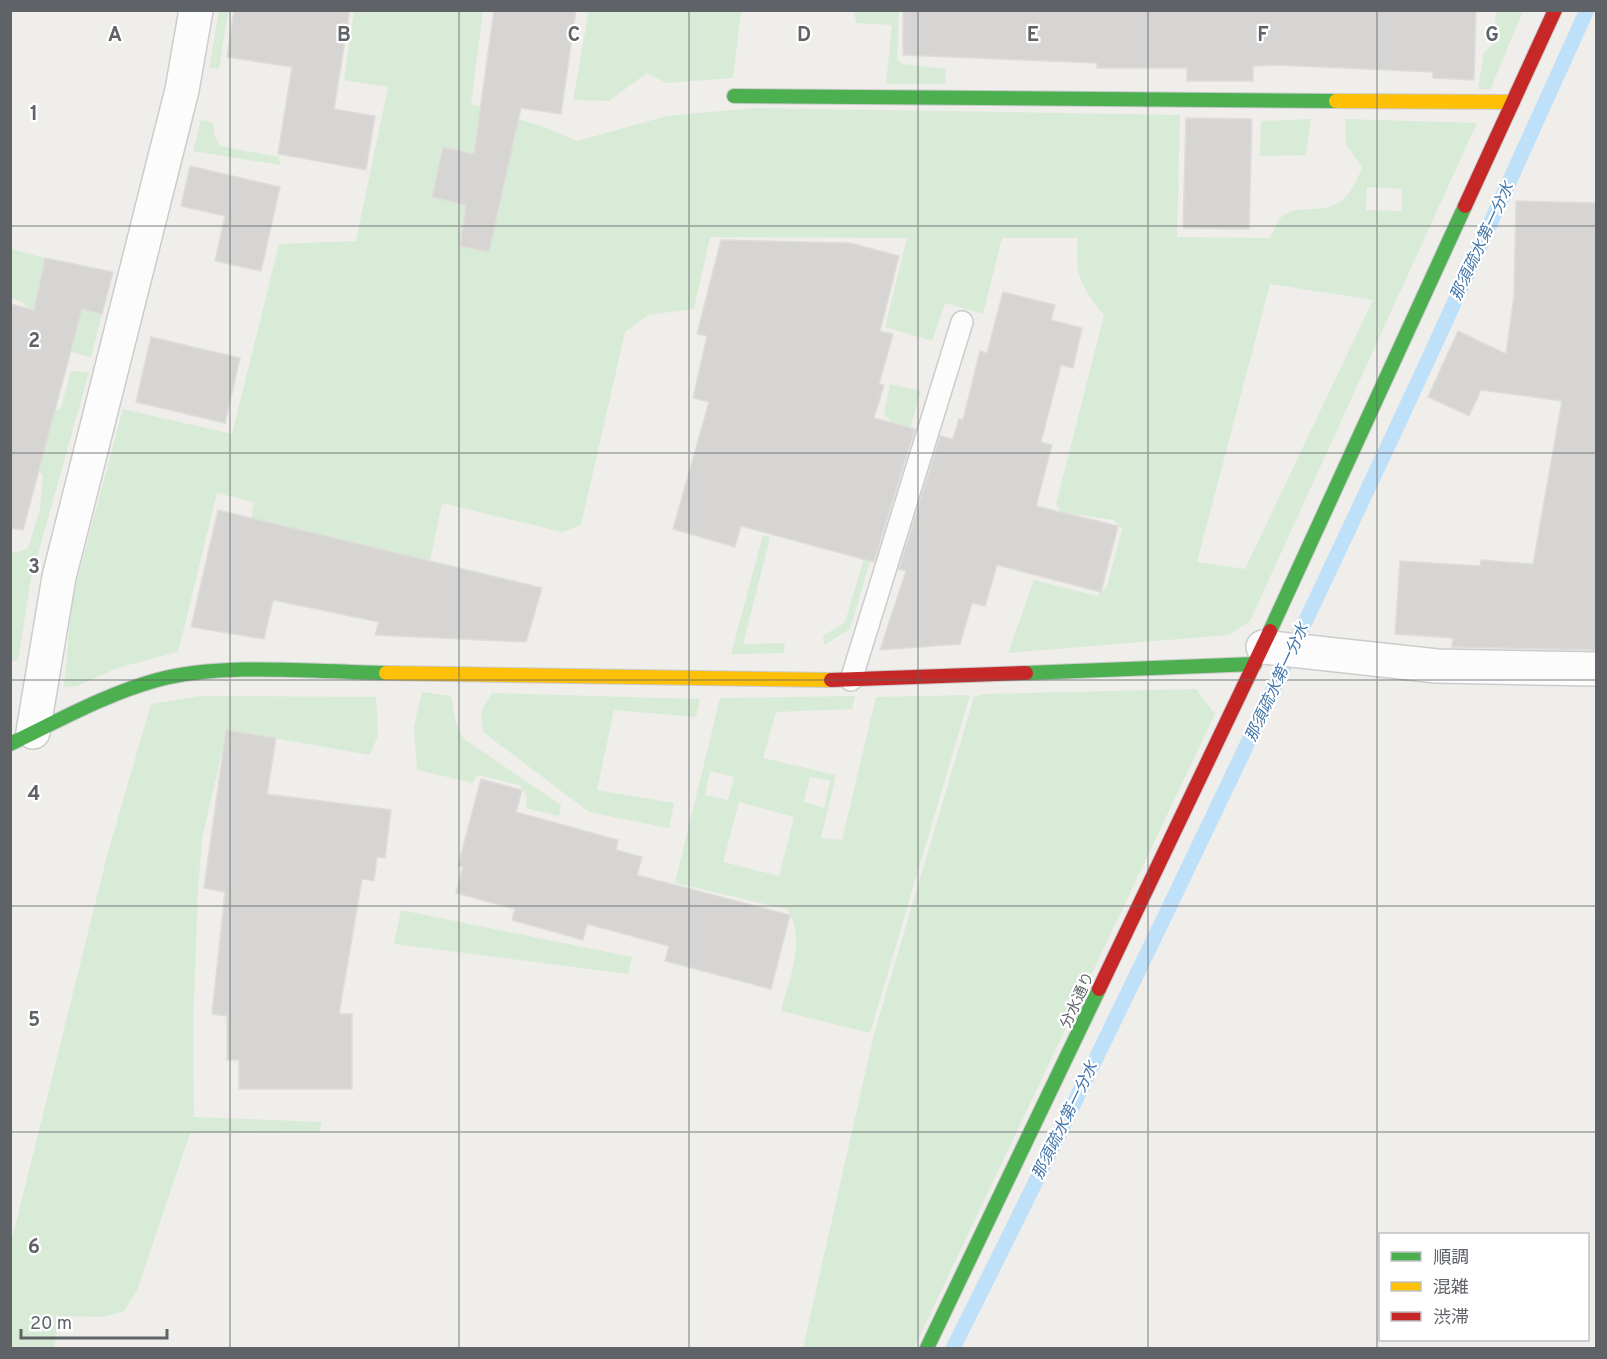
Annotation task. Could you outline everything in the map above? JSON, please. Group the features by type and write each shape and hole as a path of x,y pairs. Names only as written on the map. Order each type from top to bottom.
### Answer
{"street":[{"path":"22,738 59,577 182,90 196,10"},
{"name":"分水通り","path":"927,1348 1259,656 1555,10"},
{"path":"734,96 1513,102"},
{"path":"22,738 103,700 158,680 223,671 851,680 1259,656 1437,666 1596,669"}],"lane":[{"path":"851,680 962,322"}],"green space":[{"path":"589,10 741,11 733,78 666,83 647,73 609,101 573,100"},
{"path":"219,11 228,11 219,69 209,68"},
{"path":"354,11 483,11 471,104 550,129 577,141 667,116 754,108 1180,115 1177,237 1270,238 1278,221 1286,213 1319,209 1342,200 1353,187 1362,167 1346,144 1345,119 1477,123 1250,621 1229,635 1008,653 1034,580 1097,596 1107,586 1122,529 1114,520 1061,512 1056,504 1104,315 1081,280 1077,262 1078,238 1002,238 983,314 945,303 932,341 885,327 907,238 710,237 694,309 648,315 625,332 581,525 562,532 442,503 430,561 251,518 254,502 217,493 178,652 117,668 77,686 64,687 72,599 123,409 232,434 279,244 356,241 388,87 344,80","holes":["1367,187 1402,189 1402,211 1366,210","1270,284 1373,300 1245,569 1197,562"]},
{"path":"854,11 899,11 897,59 903,64 946,69 945,84 886,84 892,25 856,23"},
{"path":"1496,11 1523,11 1490,90 1478,89 1484,52 1493,44"},
{"path":"1311,119 1306,155 1260,156 1261,121"},
{"path":"201,120 214,123 214,135 220,146 279,157 280,165 193,151"},
{"path":"11,249 45,258 41,279 49,301 102,314 91,357 36,343 34,320 30,309 11,298"},
{"path":"71,371 89,372 31,579 18,661 11,661 11,552 16,553 28,548 40,509 43,476 33,464 47,414 61,408"},
{"path":"890,384 921,391 850,629 824,645 823,636 845,622 887,482 884,450 891,421 884,413"},
{"path":"763,535 770,537 743,644 785,643 784,653 731,654"},
{"path":"1196,689 1215,714 914,1348 803,1348 874,1034 974,697 983,694"},
{"path":"422,692 451,696 456,723 464,739 561,805 559,816 526,808 527,796 519,785 477,775 473,783 417,770 414,727"},
{"path":"492,693 700,699 696,717 614,710 597,790 674,803 669,828 589,812 483,732 481,712"},
{"path":"970,695 870,1033 781,1011 792,972 796,946 796,933 787,909 675,883 720,698 855,696 852,709 776,712 763,758 836,775 821,838 842,840 876,697","holes":["710,771 734,777 728,800 705,795","810,777 830,781 824,808 804,802","739,802 794,817 779,876 723,862"]},
{"path":"202,696 376,697 378,735 370,755 227,730 202,839 193,1027 194,1117 322,1122 319,1132 190,1133 137,1291 123,1312 101,1317 60,1316 54,1348 11,1348 11,1243 108,852 151,704"},
{"path":"401,910 632,957 628,974 394,944"}],"building":[{"path":"234,10 350,10 334,109 375,116 366,170 278,154 292,67 227,57"},
{"path":"494,10 576,10 561,114 521,108 489,252 460,246 466,205 432,197 443,147 474,154"},
{"path":"903,10 1476,10 1474,80 1433,78 1433,72 1276,65 1253,66 1253,81 1187,81 1187,68 1097,68 1097,63 903,55"},
{"path":"1186,118 1252,119 1249,229 1183,228"},
{"path":"190,166 280,187 261,271 215,261 225,216 181,206"},
{"path":"1516,201 1596,203 1596,650 1452,647 1453,638 1395,634 1400,561 1480,566 1481,560 1533,564 1562,401 1481,390 1469,416 1428,397 1458,331 1506,354 1514,296"},
{"path":"721,240 850,243 899,256 880,331 893,334 879,384 884,385 874,418 915,429 874,562 741,526 735,547 673,529 709,402 693,398 707,336 697,334"},
{"path":"45,258 113,272 102,314 82,309 23,530 10,528 10,304 34,310"},
{"path":"1003,292 1055,305 1051,320 1082,328 1073,368 1061,365 1041,442 1052,445 1036,506 1118,526 1101,592 997,565 985,606 972,603 960,644 880,650 906,571 899,569 940,436 953,439 959,419 963,420 980,351 987,353"},
{"path":"151,337 240,358 225,423 136,402"},
{"path":"218,510 542,588 526,642 375,635 379,622 273,600 264,639 191,627"},
{"path":"226,730 276,738 267,794 391,810 385,858 377,857 374,881 362,879 339,1014 352,1014 352,1089 239,1089 239,1060 227,1060 227,1016 212,1014 225,892 204,888"},
{"path":"481,779 522,790 516,812 618,840 616,850 642,857 637,875 790,915 771,989 665,961 669,946 587,924 583,940 512,920 515,909 456,893 463,867 458,866"}],"waterway":[{"name":"那須疏水第一分水","path":"953,1348 1280,676 1437,340 1587,10"}],"traffic: fast":[{"path":"734,96 1336,101"},
{"path":"1270,631 1465,206"},
{"path":"1026,673 1255,664"},
{"path":"10,744 119,693 183,674 270,669 386,673"},
{"path":"927,1348 1099,989"}],"traffic: slow":[{"path":"1336,101 1513,102"},
{"path":"386,673 831,680"}],"traffic: jam":[{"path":"1465,206 1555,10"},
{"path":"1099,989 1270,631"},
{"path":"831,680 1026,673"}]}
